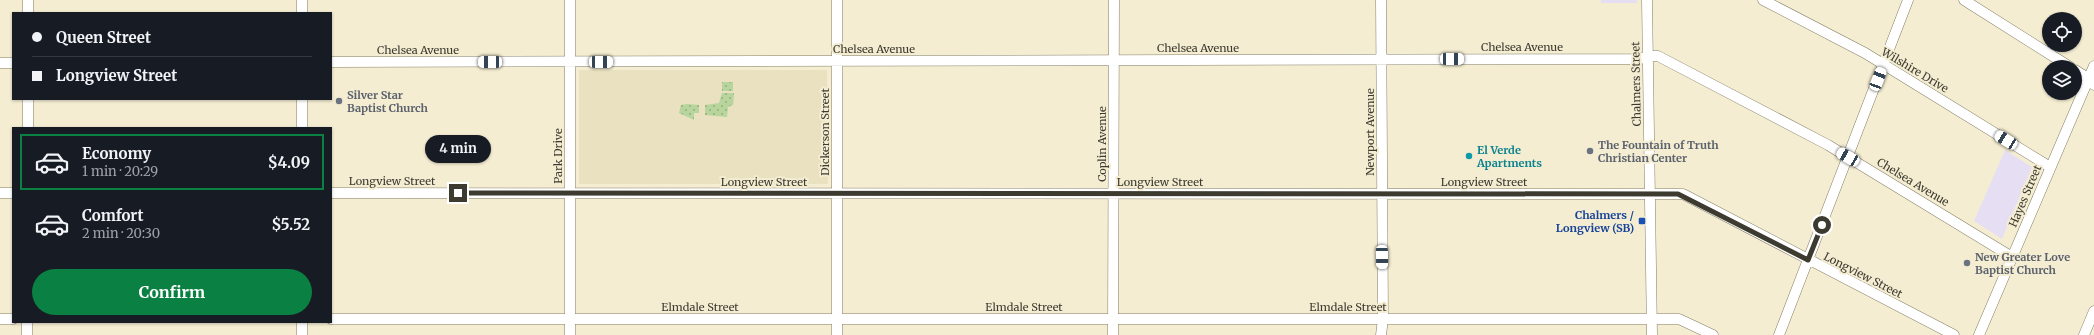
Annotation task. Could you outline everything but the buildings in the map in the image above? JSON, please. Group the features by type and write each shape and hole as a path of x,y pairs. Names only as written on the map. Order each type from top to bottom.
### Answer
{"street":[{"path":"28,0 28,12"},
{"path":"302,0 302,12"},
{"name":"Park Drive","path":"570,0 570,335"},
{"name":"Dickerson Street","path":"837,0 838,335"},
{"name":"Coplin Avenue","path":"1114,0 1114,335"},
{"name":"Newport Avenue","path":"1381,0 1383,319 1381,335"},
{"name":"Chalmers Street","path":"1647,0 1652,335"},
{"name":"Wilshire Drive","path":"1763,0 1883,64 2050,168"},
{"path":"1779,335 1908,0"},
{"path":"1964,0 2059,60"},
{"name":"Chelsea Avenue","path":"332,62 1640,59 1648,56 1658,56 1848,157 2012,257"},
{"path":"0,63 12,63"},
{"name":"Hayes Street","path":"1979,335 2050,168 2091,82 2094,66"},
{"path":"2082,75 2091,82"},
{"path":"28,100 28,127"},
{"path":"302,100 302,127"},
{"path":"0,193 12,193"},
{"name":"Longview Street","path":"332,193 1682,194 1954,335"},
{"path":"2084,335 2094,311"},
{"path":"0,319 12,319"},
{"name":"Elmdale Street","path":"332,319 1679,319 1713,335"},
{"path":"27,323 27,335"},
{"path":"302,323 302,335"}],"shaded area":[{"path":"1601,0 1637,0 1637,3 1601,3"},
{"path":"579,70 827,70 828,184 579,184"},
{"path":"2005,150 2032,167 2002,239 1974,221"}],"green space":[{"path":"722,82 733,82 733,91 722,91"},
{"path":"722,93 734,93 733,105 728,107 727,117 705,115 705,105 719,103"},
{"path":"681,105 699,105 699,113 694,113 694,120 679,113"}],"place":[{"name":"Silver Star Baptist Church","path":"339,101"},
{"name":"The Fountain of Truth Christian Center","path":"1590,151"},
{"name":"El Verde Apartments","path":"1469,156"},
{"name":"Chalmers / Longview (SB)","path":"1642,221"},
{"name":"New Greater Love Baptist Church","path":"1967,263"}],"route":[{"path":"458,193 1682,194 1808,260 1822,225"}]}
